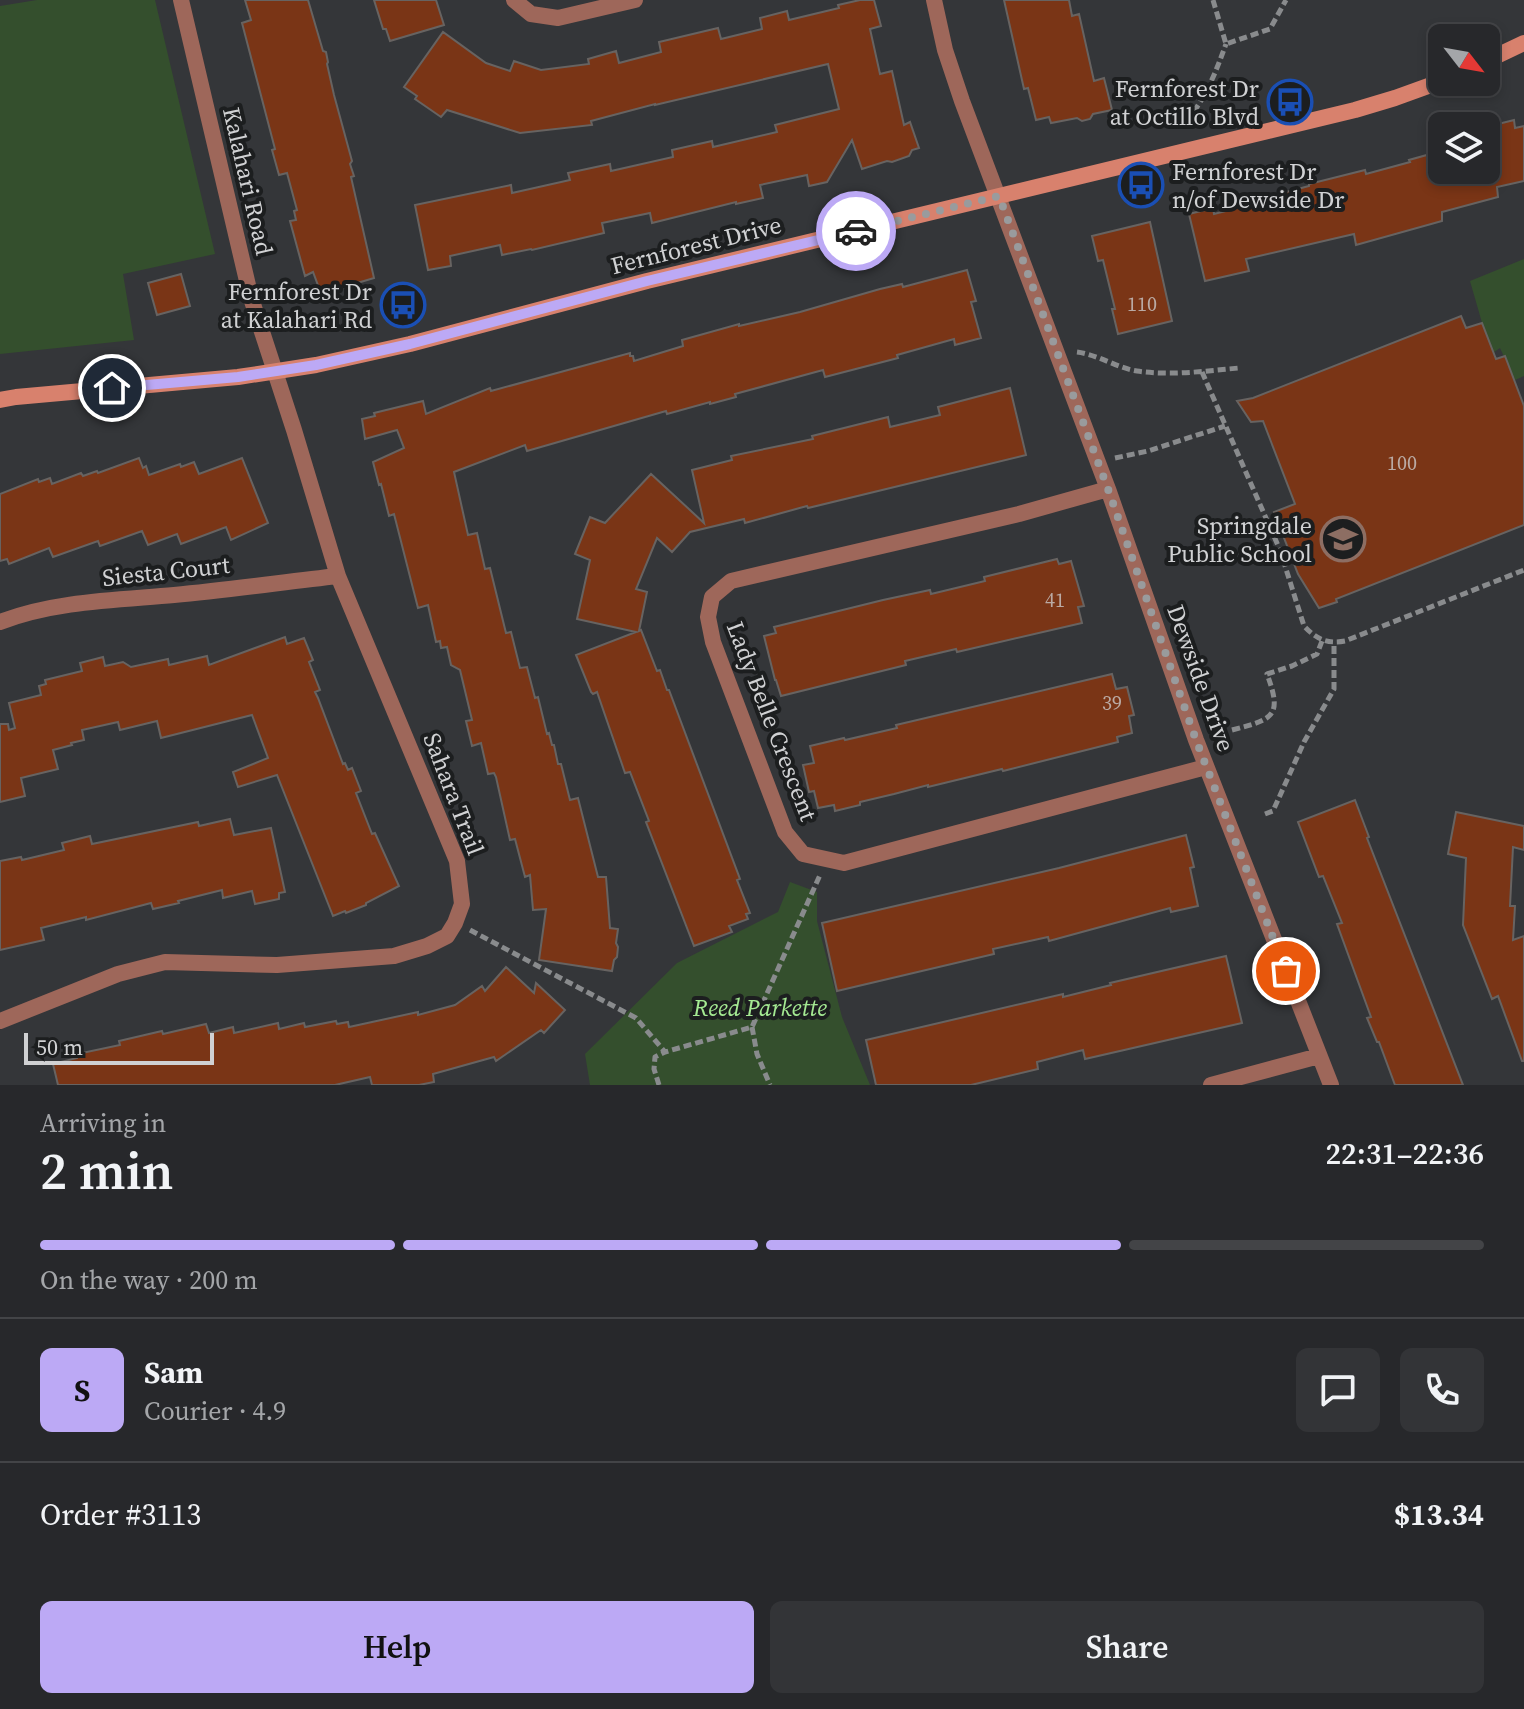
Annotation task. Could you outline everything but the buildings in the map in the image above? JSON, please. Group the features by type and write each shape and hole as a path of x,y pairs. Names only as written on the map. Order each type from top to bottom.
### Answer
{"street":[{"name":"Kalahari Road","path":"181,0 251,298 275,372"},
{"path":"514,0 531,14 558,18 635,0"},
{"name":"Dewside Drive","path":"934,0 950,63 976,139 1098,461 1206,767 1331,1085"},
{"path":"1500,54 1524,43"},
{"name":"Fernforest Drive","path":"0,400 238,377 316,365 410,344 647,281 1355,110 1428,86"},
{"name":"Sahara Trail","path":"275,372 338,576 457,861 462,904 455,923"},
{"name":"Lady Belle Crescent","path":"826,859 803,854 785,832 713,642 708,617 712,597 731,581 1019,514 1108,489"},
{"name":"Siesta Court","path":"0,622 18,615 84,603 338,576"},
{"path":"826,859 844,863 1206,767"},
{"path":"0,1021 118,974 165,962 277,965 394,956 447,936 455,923"},
{"path":"1211,1085 1319,1056"}],"path":[{"path":"1186,121 1206,92 1226,44 1213,0"},
{"path":"1226,44 1270,29 1286,0"},
{"path":"1056,349 1093,355 1134,371 1179,374 1239,368"},
{"path":"1202,372 1280,550 1304,626 1312,635 1322,641 1345,641 1524,570"},
{"path":"1098,461 1148,451 1225,426"},
{"path":"1232,730 1260,723 1269,717 1275,697 1267,674 1317,654 1322,641"},
{"path":"1265,814 1273,811 1304,742 1334,689 1334,643"},
{"path":"770,1085 757,1054 752,1027 826,859"},
{"path":"455,923 495,941 636,1018 665,1052"},
{"path":"659,1085 654,1069 655,1057 752,1027"}],"green space":[{"path":"37,0 155,0 215,254 123,274 134,340 0,354 0,6"},
{"path":"1524,259 1524,376 1515,380 1500,348 1491,354 1470,281"},
{"name":"Reed Parkette","path":"790,882 817,892 817,921 842,1017 870,1085 590,1085 585,1054 677,963 778,912"}],"way so far":[{"path":"856,231 999,196 1108,489 1196,740 1286,971"}],"place":[{"name":"Fernforest Dr at Octillo Blvd","path":"1290,102"},
{"name":"Fernforest Dr n/of Dewside Dr","path":"1141,185"},
{"name":"Fernforest Dr at Kalahari Rd","path":"403,305"},
{"name":"Springdale Public School","path":"1343,539"}],"route":[{"path":"112,388 238,377 316,365 856,231"}]}
